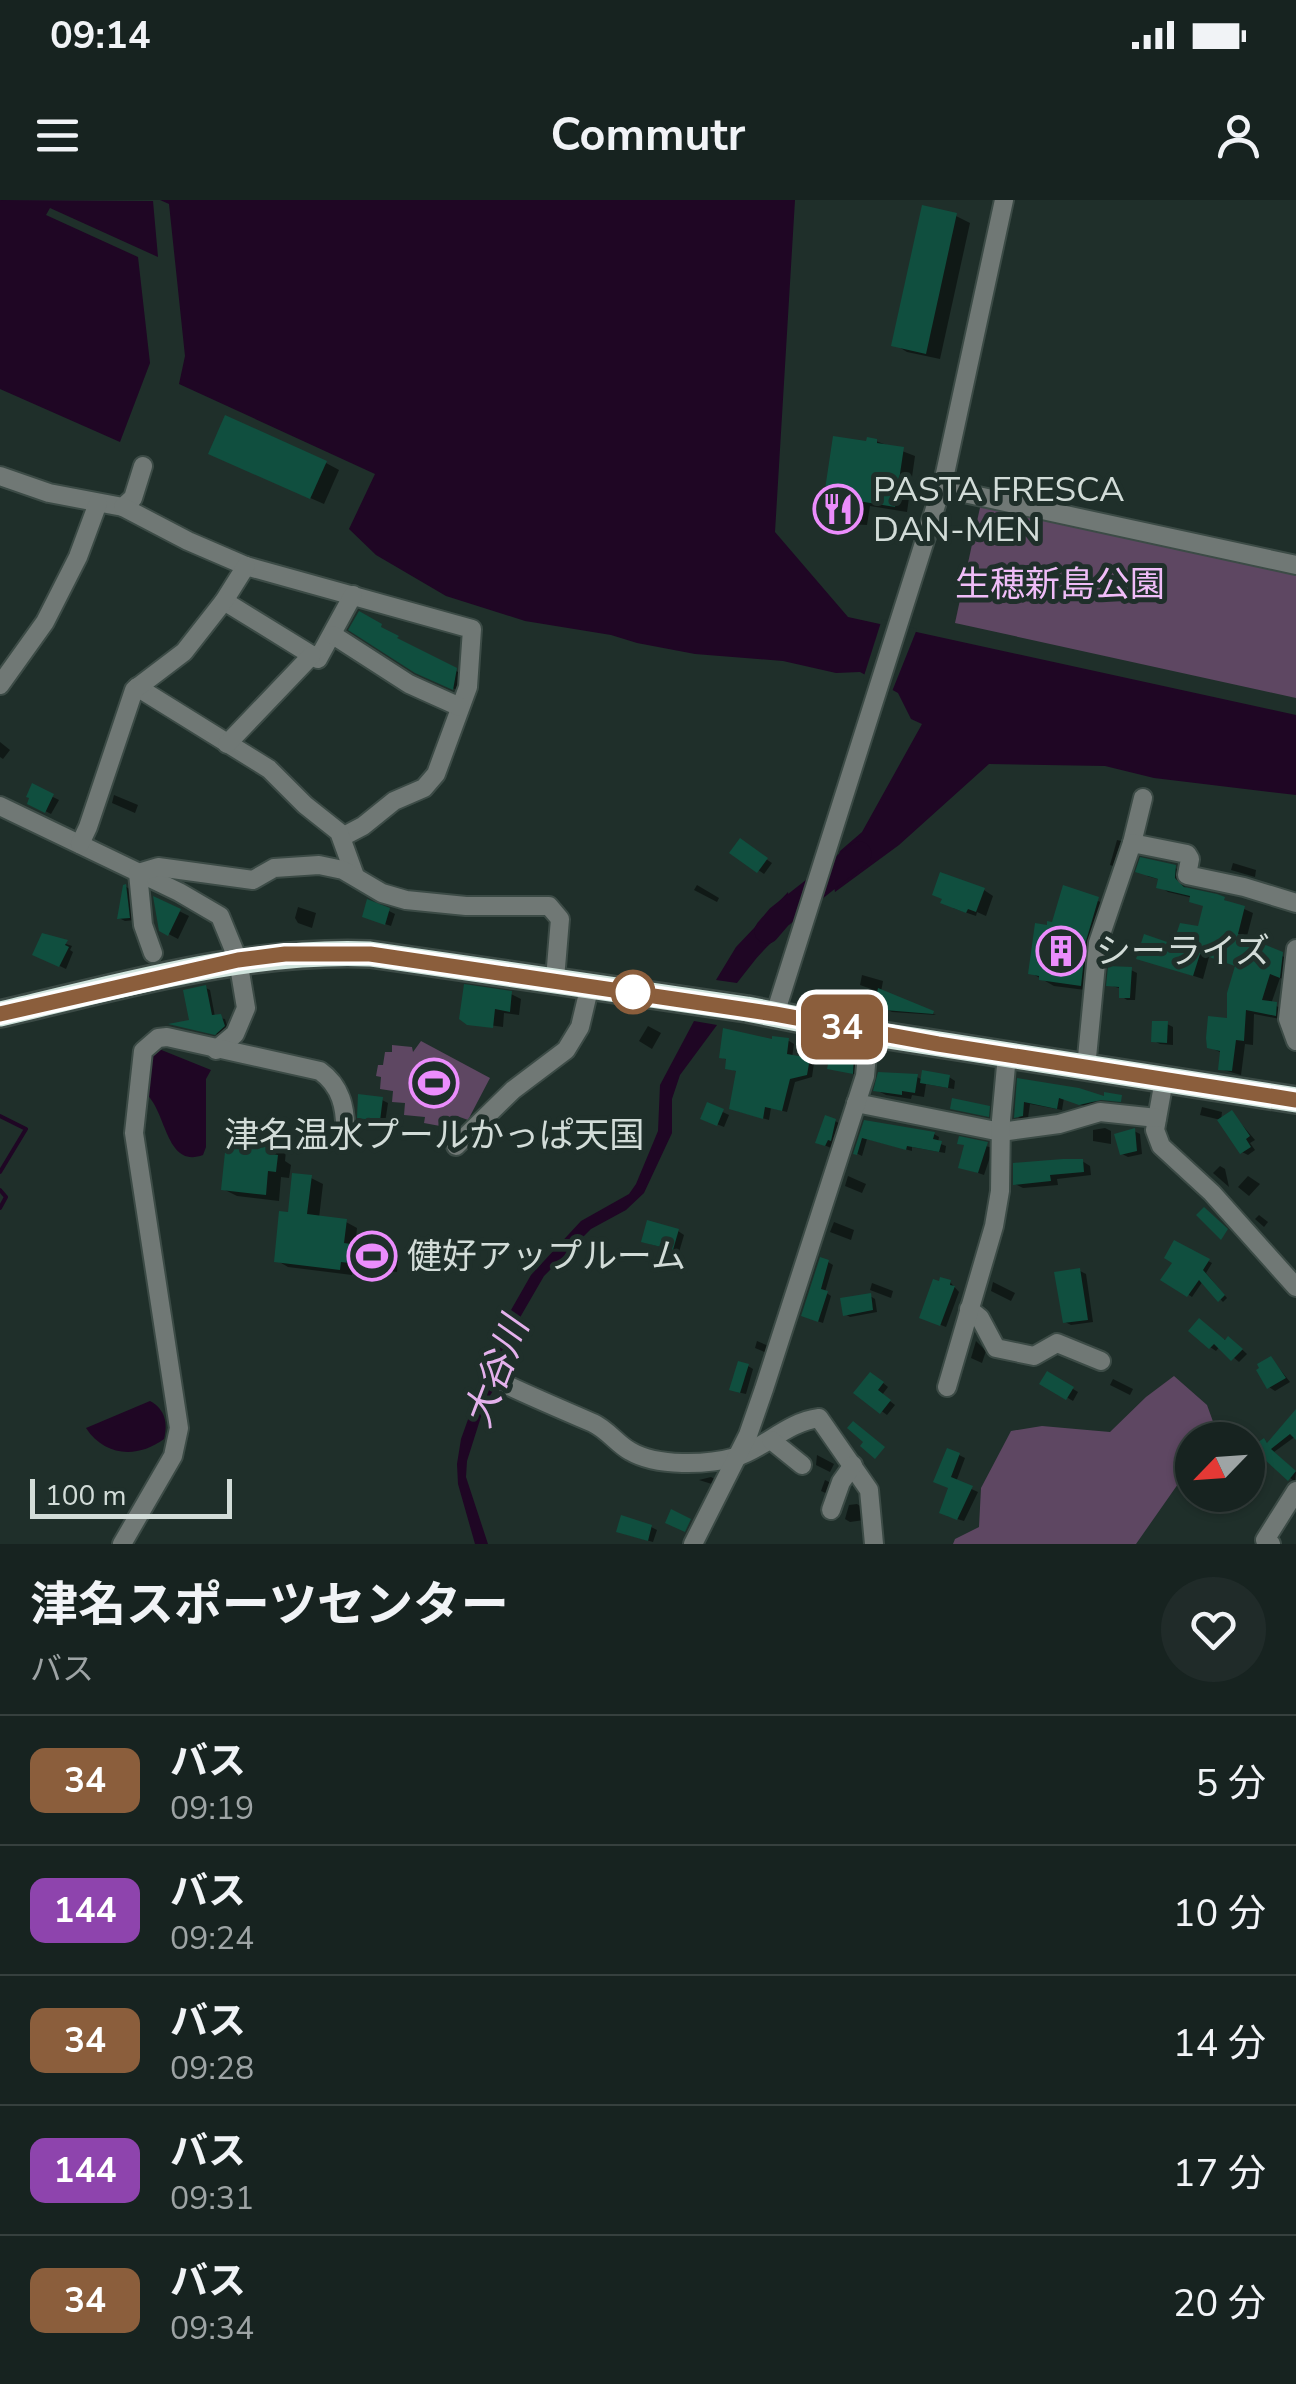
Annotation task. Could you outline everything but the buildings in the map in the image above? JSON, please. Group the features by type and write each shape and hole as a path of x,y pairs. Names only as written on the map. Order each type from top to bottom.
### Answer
{"highway":[{"path":"0,1014 238,960 285,954 370,954 555,979 1007,1056 1296,1100"}],"street":[{"path":"775,1014 941,488 1004,200"},
{"path":"123,507 133,498 143,466"},
{"path":"0,476 48,493 123,507 246,566 472,629 468,687 431,781 342,837"},
{"path":"941,488 1296,565"},
{"path":"0,686 45,622 78,557 98,503"},
{"path":"80,844 136,687 184,652 246,566"},
{"path":"224,601 318,658 353,595"},
{"path":"334,635 409,684 460,707"},
{"path":"228,744 312,655"},
{"path":"136,687 268,769 342,837 354,876"},
{"path":"1086,1068 1098,943 1132,844 1142,798"},
{"path":"0,806 216,912 228,928 245,991 244,1016 235,1034 216,1050"},
{"path":"1132,844 1187,854 1190,859 1186,875 1244,887 1296,904"},
{"path":"138,872 158,867 254,880 274,868 319,865 406,900 466,906 549,906 560,919 555,979"},
{"path":"138,872 143,926 154,954"},
{"path":"1296,950 1288,1018 1296,1040"},
{"path":"456,1146 513,1090 566,1050 580,1027 590,985"},
{"path":"694,1544 764,1390 865,1076 870,1033"},
{"path":"122,1544 165,1472 178,1442 179,1428 134,1133 141,1058 148,1045 167,1037 320,1071 338,1089 346,1117 345,1133"},
{"path":"947,1387 1000,1191 1007,1056"},
{"path":"1164,1080 1155,1130 1162,1146 1212,1193 1296,1287"},
{"path":"856,1103 1001,1132 1059,1124 1100,1112 1157,1118"},
{"path":"969,1309 980,1318 996,1348 1034,1356 1057,1343 1101,1361"},
{"path":"510,1386 596,1424 630,1451 649,1458 694,1461 737,1456 818,1418 869,1490 874,1544"},
{"path":"771,1440 802,1465"},
{"path":"831,1510 841,1482 853,1465"},
{"path":"1271,1544 1265,1540 1296,1491"}],"green space":[{"name":"生穂新島公園","path":"981,503 1296,573 1296,698 955,623"},
{"name":"津名温水プールかっぱ天国","path":"421,1041 490,1078 468,1120 457,1116 456,1129 424,1123 425,1117 404,1115 405,1103 392,1102 393,1091 380,1089 381,1077 376,1076 385,1052 392,1052 392,1045 412,1047 413,1052"},
{"path":"1174,1376 1207,1405 1213,1422 1175,1422 1175,1488 1136,1544 953,1544 955,1539 979,1527 981,1488 1011,1431 1042,1426 1110,1432"}],"water":[{"path":"0,200 153,201 158,257 50,208 46,215 138,257 150,363 120,442 0,389"},
{"path":"160,200 795,200 775,532 848,617 1296,715 1296,795 1154,778 1105,766 989,764 899,845 835,892 832,873 840,851 862,832 922,724 911,719 898,693 860,672 836,673 783,661 695,654 525,621 446,596 376,555 349,529 375,474 179,384 185,356 169,204"},
{"path":"788,892 789,912 783,931 737,983 716,980 736,947"},
{"name":"大谷川","path":"694,1021 717,1025 680,1075 672,1099 672,1133 644,1193 626,1210 591,1229 544,1276 511,1333 503,1374 485,1404 467,1461 466,1477 488,1544 475,1544 458,1484 457,1464 475,1400 494,1368 503,1324 531,1275 581,1221 629,1194 636,1184 658,1131 660,1085"},
{"path":"159,1049 211,1070 206,1079 203,1155 181,1154 145,1093 149,1056"},
{"path":"150,1401 162,1412 164,1439 143,1450 111,1449 86,1428"}],"pier":[{"path":"882,619 917,629 891,694 863,679"}],"waterway":[{"name":"大谷川","path":"767,931 779,917 859,854"},
{"path":"0,1116 26,1129 0,1172"},
{"path":"0,1190 6,1197 0,1208"}],"bus line":[{"name":"34","path":"0,1014 238,960 328,952 370,954 775,1014 870,1033 1296,1100"}],"place":[{"name":"PASTA FRESCA DAN-MEN","path":"838,509"},
{"name":"シーライズ","path":"1061,951"},
{"name":"津名温水プールかっぱ天国","path":"434,1083"},
{"name":"健好アップルーム","path":"372,1256"}]}
